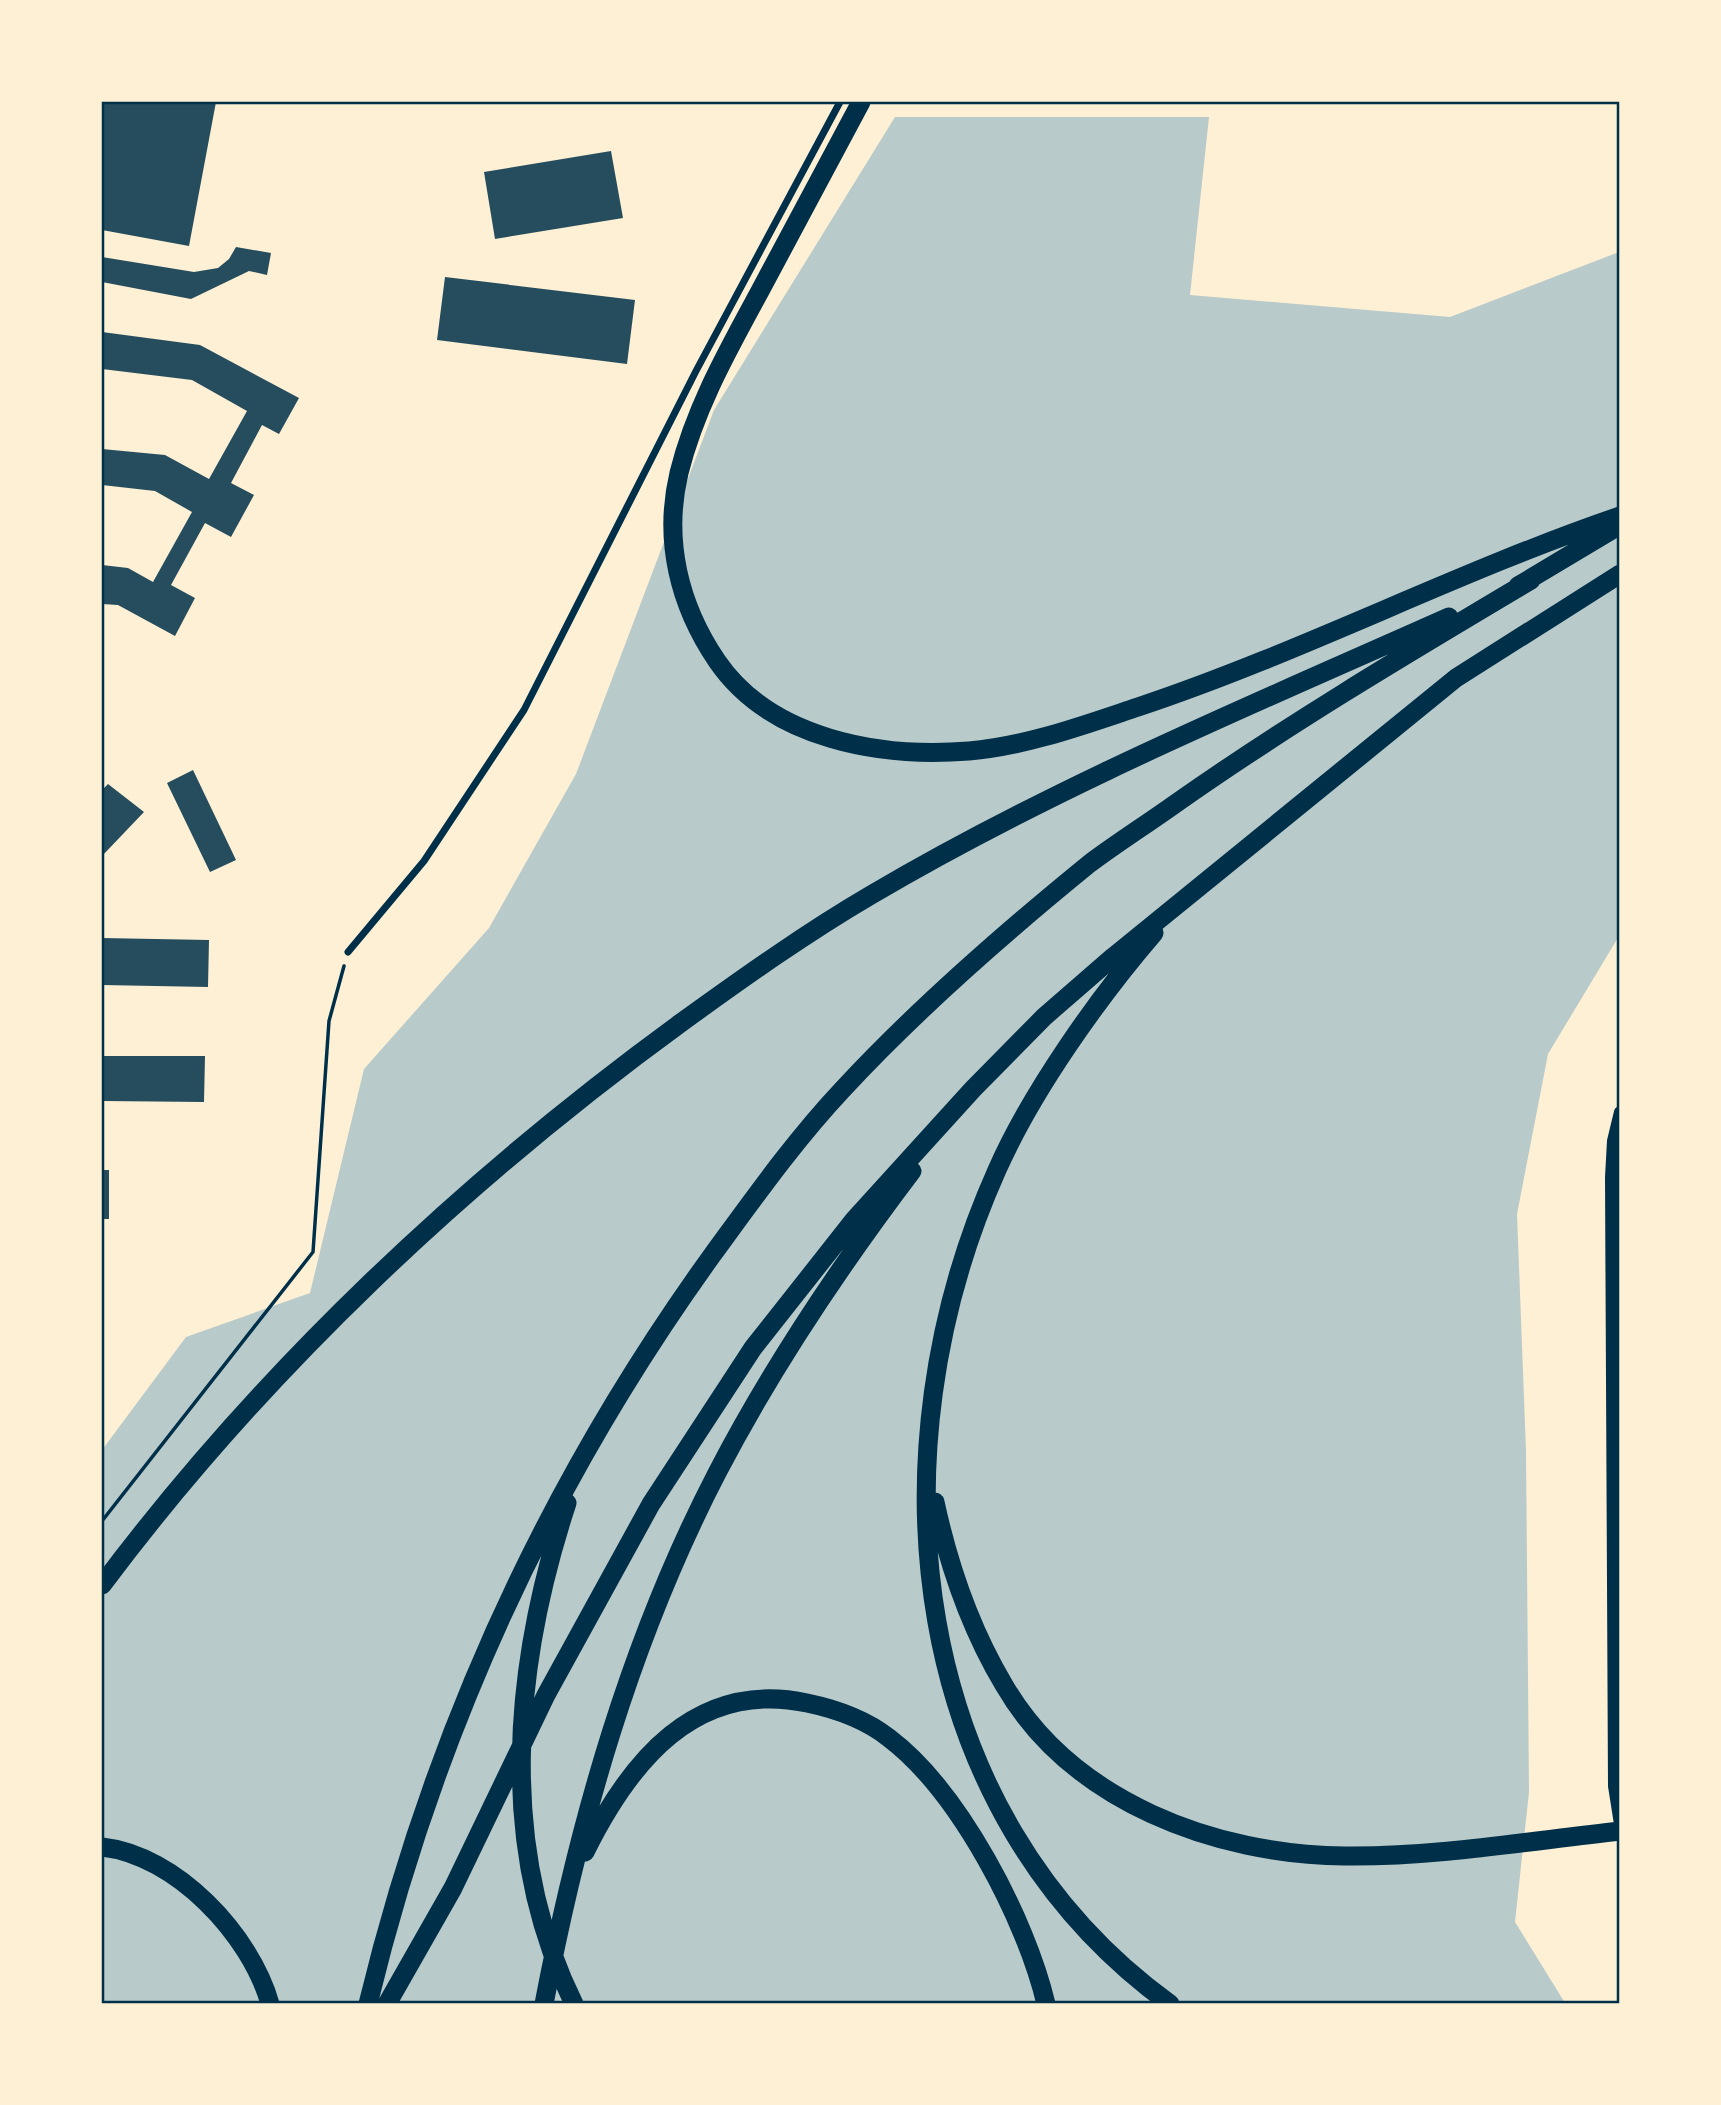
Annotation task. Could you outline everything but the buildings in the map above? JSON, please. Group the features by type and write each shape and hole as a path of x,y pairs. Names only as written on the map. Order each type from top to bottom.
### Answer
{"highway":[{"path":"861,102 715,374 687,444 673,515 674,556 682,596 699,634 722,668 741,687 785,720 823,736 870,748 917,752 971,751 1025,741 1164,698 1301,648 1549,540 1619,516"},
{"path":"368,2004 396,1902 435,1780 480,1659 536,1541 599,1424 680,1300 752,1200 839,1093 912,1017 1092,862 1268,738 1619,525"},
{"path":"387,2004 453,1888 546,1695 596,1601 694,1436 804,1280 909,1156 1044,1017 1190,893 1456,678 1619,574"},
{"path":"102,1585 208,1455 306,1349 409,1247 517,1150 630,1060 748,975 869,895 1130,757 1531,580"},
{"path":"1170,2004 1135,1979 1080,1926 1032,1866 993,1801 964,1731 944,1664 930,1575 926,1466 932,1401 945,1323 966,1249 997,1168 1073,1041 1145,944 1190,893"},
{"path":"544,2004 564,1901 620,1704 678,1554 718,1472 819,1303 887,1204 973,1089"},
{"path":"574,2004 543,1920 528,1852 520,1776 523,1706 537,1609 547,1563 570,1492 599,1424"},
{"path":"926,1466 953,1574 973,1627 1005,1687 1047,1741 1088,1776 1158,1819 1224,1840 1282,1851 1342,1856 1402,1855 1619,1831"},
{"path":"564,1901 596,1830 616,1797 658,1744 686,1722 719,1707 754,1699 790,1699 827,1707 858,1719 888,1737 915,1759 965,1827 1019,1920 1038,1970 1046,2004"},
{"path":"102,1847 161,1868 195,1892 225,1922 250,1956 270,2004"}],"street":[{"path":"348,953 424,861 524,710 671,418 840,102"},
{"path":"1619,1112 1611,1177 1614,1786 1619,1824"}],"path":[{"path":"102,1521 313,1252 329,1021 348,953"}],"shaded area":[{"path":"895,117 1209,117 1190,295 1450,317 1619,252 1619,936 1548,1054 1517,1214 1526,1451 1529,1792 1515,1922 1565,2003 102,2003 102,1450 186,1337 310,1293 364,1069 489,928 576,774 714,410"}]}
